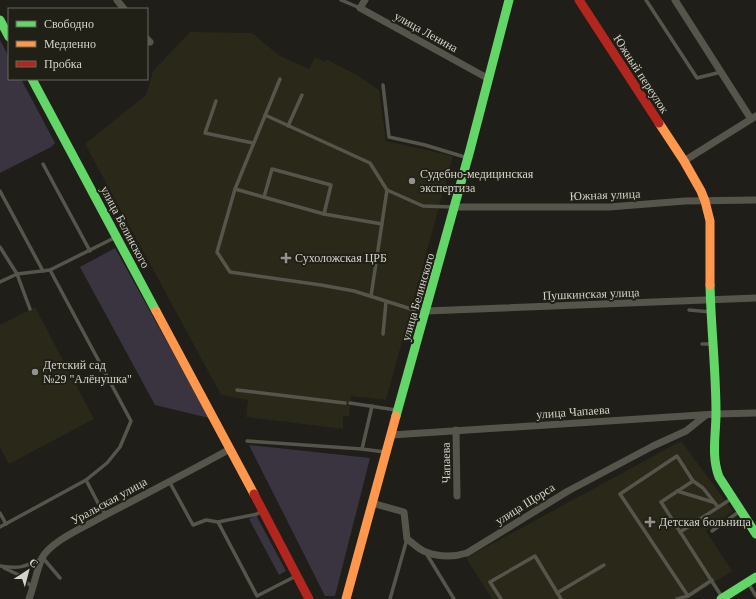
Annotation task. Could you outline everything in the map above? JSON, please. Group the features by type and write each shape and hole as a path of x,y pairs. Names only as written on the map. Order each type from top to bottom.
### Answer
{"street":[{"path":"117,0 123,8"},
{"path":"360,8 364,0"},
{"name":"улица Белинского","path":"346,599 455,207 509,0"},
{"name":"Южный переулок","path":"579,0 684,161 705,201 710,220 711,300 716,414 715,466 719,478 740,511 755,530"},
{"path":"675,0 721,72 754,117 684,161"},
{"name":"улица Ленина","path":"360,8 489,79"},
{"path":"0,20 8,35"},
{"name":"улица Белинского","path":"33,80 309,599"},
{"name":"Южная улица","path":"455,207 609,207 685,201 756,200"},
{"name":"Пушкинская улица","path":"426,311 756,298"},
{"name":"улица Чапаева","path":"391,435 716,414 756,413"},
{"name":"улица Щорса","path":"407,539 425,552 446,556 458,556 467,553 568,491 653,446 686,431 706,415"},
{"name":"Чапаева","path":"456,430 457,496"},
{"name":"Уральская улица","path":"29,599 42,558 54,545 106,515 230,449"},
{"path":"372,503 404,512 407,539"},
{"path":"722,598 756,577"}],"lane":[{"path":"341,0 360,8"},
{"path":"646,0 697,78 721,72"},
{"path":"280,79 235,189 217,252 230,272 354,291 411,309 426,311"},
{"path":"383,85 389,136 468,158"},
{"path":"288,126 302,95"},
{"path":"216,101 206,133 253,143"},
{"path":"265,115 370,163 387,190 423,206 455,207"},
{"path":"43,164 90,251"},
{"path":"264,197 272,169 331,185 324,214"},
{"path":"235,189 324,214 382,224"},
{"path":"371,296 387,190"},
{"path":"0,191 43,271"},
{"path":"0,282 17,274 50,270 117,237"},
{"path":"0,247 17,274 30,309"},
{"path":"0,528 86,480 107,463 120,447 131,420 50,270"},
{"path":"383,334 386,302"},
{"path":"689,310 712,312"},
{"path":"702,344 713,344"},
{"path":"236,390 344,403"},
{"path":"350,404 398,410"},
{"path":"362,449 372,406"},
{"path":"247,441 386,452"},
{"path":"688,596 620,494 677,456 693,481 703,488 718,507"},
{"path":"86,480 106,515"},
{"path":"169,481 193,525 206,520 218,522 257,514 263,511"},
{"path":"693,481 661,502 712,580 722,598"},
{"path":"677,491 714,502"},
{"path":"680,532 732,498"},
{"path":"712,531 740,511"},
{"path":"0,513 6,524"},
{"path":"218,522 257,596 297,576"},
{"path":"390,599 407,539"},
{"path":"425,552 454,599"},
{"path":"501,599 490,582 535,556 561,599"},
{"path":"0,566 15,568 25,567 42,558 60,578"},
{"path":"557,593 604,565"},
{"path":"0,566 19,575 33,589"},
{"path":"677,599 688,596 712,580"},
{"path":"748,582 756,596"}],"shaded area":[{"name":"Сухоложская ЦРБ","path":"190,32 252,33 280,56 309,69 315,57 325,62 326,59 357,75 379,90 386,141 453,156 386,400 351,396 349,416 343,416 343,429 246,417 248,400 221,395 85,144 146,95 153,71"},
{"path":"0,40 8,55 8,80 22,80 55,143 51,147 0,173"},
{"path":"115,248 209,418 155,405 80,267"},
{"name":"Детский сад №29 \"Алёнушка\"","path":"35,307 94,419 9,464 0,447 0,325"},
{"name":"Детская больница","path":"681,441 733,511 706,531 732,571 688,599 492,599 466,558"},
{"path":"249,445 370,458 335,596 325,596"},
{"path":"256,515 286,571 279,575 249,519"}],"traffic: fast":[{"path":"396,416 470,150 509,0"},
{"path":"0,20 8,35"},
{"path":"33,80 156,311"},
{"path":"710,285 716,397 714,445 715,461 719,477 756,534"},
{"path":"721,599 756,577"}],"traffic: slow":[{"path":"659,123 684,161 705,201 710,221 710,285"},
{"path":"156,311 254,494"},
{"path":"346,599 396,416"}],"traffic: jam":[{"path":"579,0 659,123"},
{"path":"254,494 309,599"}],"place":[{"name":"Судебно-медицинская экспертиза","path":"412,181"},
{"name":"Сухоложская ЦРБ","path":"286,258"},
{"name":"Детский сад №29 \"Алёнушка\"","path":"35,372"},
{"name":"Детская больница","path":"650,522"}]}
